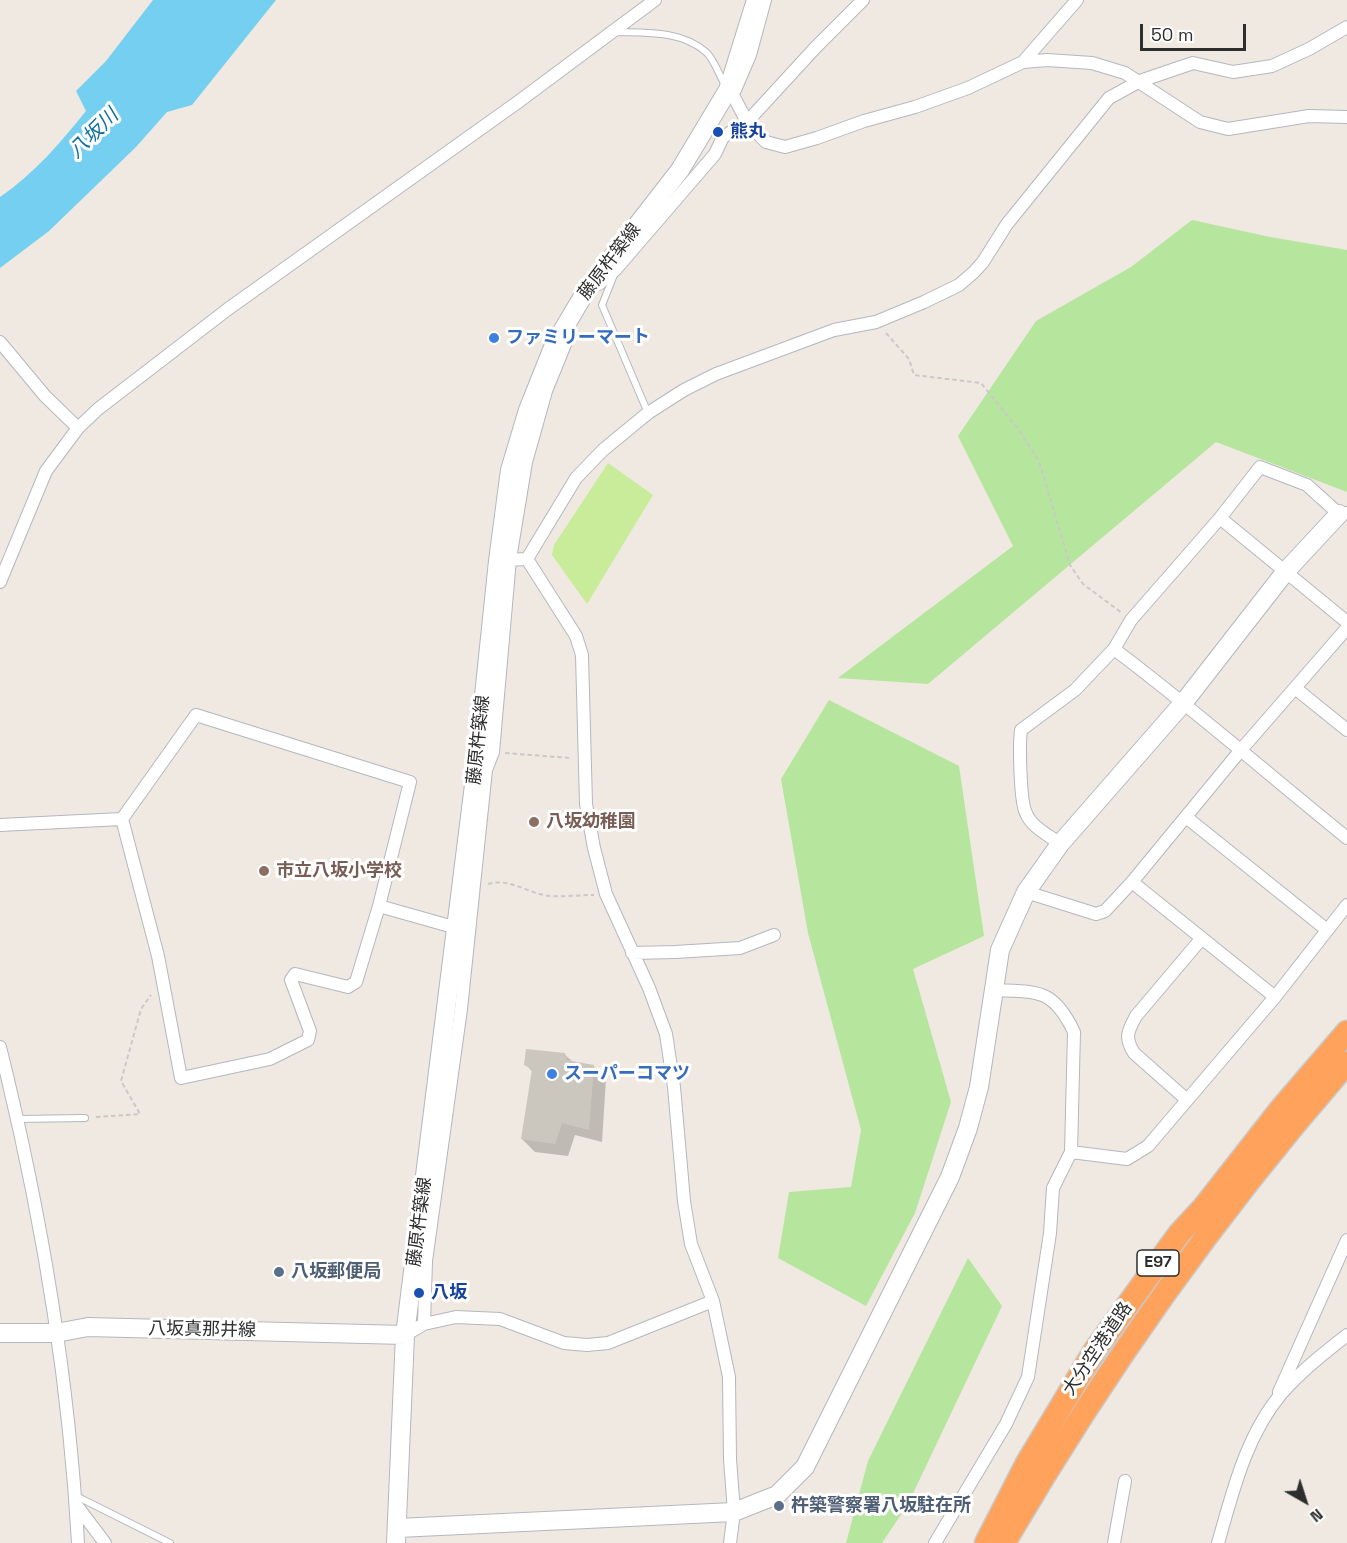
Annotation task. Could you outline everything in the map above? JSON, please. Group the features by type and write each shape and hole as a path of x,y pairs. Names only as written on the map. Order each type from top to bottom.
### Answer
{"highway":[{"name":"大分空港道路","path":"986,1543 1027,1463 1095,1350 1179,1234 1204,1208 1280,1110 1347,1032"},
{"name":"大分空港道路","path":"1004,1543 1037,1486 1139,1330 1219,1221 1307,1108 1347,1063"}],"main road":[{"name":"藤原杵築線","path":"397,1536 405,1335 504,560 510,470 528,410 554,345 586,291 680,170 730,93 756,0"},
{"path":"397,1536 734,1512 777,1495 805,1467 950,1177 968,1128 979,1087 1000,950 1026,892 1060,844 1184,702 1286,571 1343,514"},
{"name":"八坂真那井線","path":"0,1333 56,1334 88,1328 405,1335"}],"street":[{"path":"0,582 46,471 78,428 98,409 228,309 509,108 655,0"},
{"path":"765,0 750,55 730,93 747,123 766,142 785,147 915,107 968,88 1023,62 1047,60 1092,63 1125,73 1200,122 1228,129 1309,116 1347,117"},
{"path":"424,1324 426,1261 461,1009 486,770 493,752 504,560 526,462 546,391 571,328 593,290 616,268 715,154 723,137 747,123 815,48 863,0"},
{"path":"1023,62 1076,0"},
{"path":"527,559 576,478 603,450 648,413 684,390 716,374 834,330 876,322 924,303 959,285 974,273 1007,224 1109,98 1140,81 1193,63 1233,72 1272,66 1309,49 1347,27"},
{"path":"1,343 45,396 78,428"},
{"path":"1060,844 1032,824 1025,812 1019,743 1021,730 1075,690 1114,649 1131,620 1220,518 1260,467 1307,485 1343,514"},
{"path":"1220,518 1347,622"},
{"path":"504,560 527,559"},
{"path":"527,559 576,636 582,655 586,804 594,849 606,894 649,988 666,1034 674,1087 684,1202 691,1244 713,1301 729,1377 730,1459 734,1512 730,1543"},
{"path":"1026,892 1096,914 1105,911 1347,628"},
{"path":"1114,649 1184,702 1347,838"},
{"path":"1295,688 1347,730"},
{"path":"195,715 410,782 379,906 356,982 348,987 294,974 291,980 310,1031 308,1040 270,1059 181,1078 158,956 122,819 195,715"},
{"path":"1186,817 1327,930"},
{"path":"0,825 122,819"},
{"path":"1132,882 1275,997"},
{"path":"1071,1152 1127,1159 1148,1146 1275,997 1347,905"},
{"path":"379,906 457,928"},
{"path":"632,952 740,948 774,934"},
{"path":"1187,1100 1134,1053 1128,1043 1128,1037 1136,1016 1202,938"},
{"path":"935,1543 1006,1424 1028,1377 1050,1233 1053,1188 1071,1152 1074,1032 1066,1016 1052,999 1038,992 994,990"},
{"path":"0,1047 18,1119 56,1334 76,1500 78,1543"},
{"path":"1218,1543 1233,1489 1247,1451 1273,1404 1347,1240"},
{"path":"405,1335 424,1324 456,1317 500,1319 564,1343 587,1345 608,1343 713,1301"},
{"path":"1273,1404 1310,1364 1347,1335"},
{"path":"1114,1543 1125,1481"},
{"path":"76,1500 105,1543"}],"lane":[{"path":"612,32 660,33 685,39 707,53 730,93"},
{"path":"616,268 602,305 648,413"},
{"path":"18,1119 85,1118"},
{"path":"76,1500 170,1543"}],"path":[{"path":"876,322 909,359 914,375 981,383 1019,429 1039,461 1070,565 1083,584 1131,620"},
{"path":"493,752 584,759"},
{"path":"486,885 496,881 552,896 606,894"},
{"path":"85,1118 140,1114 121,1082 141,1009 155,990"}],"green space":[{"path":"1192,220 1270,237 1347,250 1347,492 1216,442 928,684 838,678 1013,546 958,436 1036,321 1131,267"},
{"path":"608,463 653,495 587,604 552,555 554,545"},
{"path":"829,700 959,766 984,936 913,969 951,1102 915,1213 866,1306 778,1258 789,1192 851,1187 861,1130 808,933 781,779"},
{"path":"968,1258 1002,1306 908,1504 882,1543 846,1543 868,1461"}],"water":[{"name":"八坂川","path":"153,0 276,0 192,105 167,112 136,147 49,231 0,268 0,197 35,168 86,111 76,91 106,61"}],"building":[{"path":"526,1049 565,1053 567,1060 594,1065 589,1130 562,1123 555,1144 521,1139 532,1069 524,1065"}],"place":[{"name":"熊丸","path":"718,132"},
{"name":"ファミリーマート","path":"494,338"},
{"name":"八坂幼稚園","path":"534,822"},
{"name":"市立八坂小学校","path":"264,871"},
{"name":"スーパーコマツ","path":"552,1074"},
{"name":"八坂郵便局","path":"279,1272"},
{"name":"八坂","path":"419,1293"},
{"name":"杵築警察署八坂駐在所","path":"779,1506"}]}
